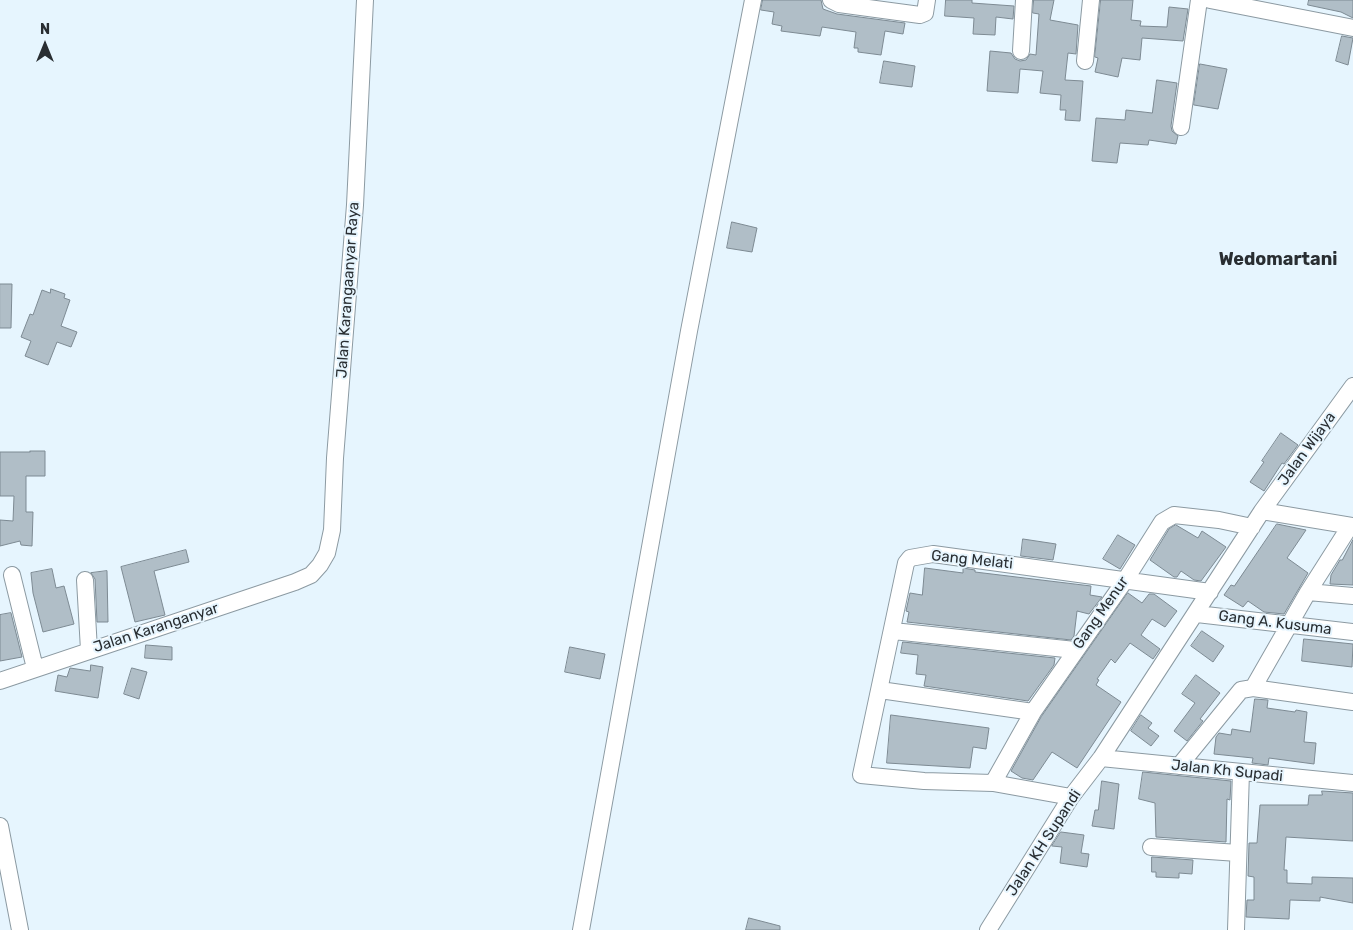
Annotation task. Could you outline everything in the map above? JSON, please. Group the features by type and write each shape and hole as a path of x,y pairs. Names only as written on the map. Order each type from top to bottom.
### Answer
{"street":[{"name":"Jalan Karangaanyar Raya","path":"311,575 327,553 332,530 335,458 355,205 365,0"},
{"path":"581,930 689,331 753,0"},
{"path":"831,0 839,4 920,15 925,13 927,0"},
{"path":"1021,51 1024,0"},
{"path":"1085,61 1091,0"},
{"path":"1181,127 1199,0"},
{"path":"1210,0 1353,28"},
{"name":"Jalan Wijaya","path":"1262,511 1353,386"},
{"path":"1253,688 1308,592 1351,526 1262,511"},
{"name":"Gang A. Kusuma","path":"1210,592 1262,511"},
{"name":"Gang Menur","path":"993,783 1033,712 1124,582 1162,522 1170,516 1196,517 1252,527"},
{"name":"Gang Melati","path":"1071,797 993,783 924,781 862,775 893,631 904,569 910,558 933,554 1063,571 1124,582 1210,592"},
{"path":"12,575 34,668"},
{"name":"Jalan Karanganyar","path":"0,681 311,575"},
{"path":"85,580 89,650"},
{"path":"1101,758 1210,592"},
{"path":"1308,592 1353,596"},
{"name":"Gang A. Kusuma","path":"1197,614 1353,632"},
{"path":"893,631 1075,650"},
{"path":"1179,766 1241,690 1253,688 1353,702"},
{"path":"880,690 1033,712"},
{"name":"Jalan Kh Supadi","path":"1101,758 1353,783"},
{"name":"Jalan KH Supandi","path":"988,930 1071,797 1101,758"},
{"path":"1236,930 1241,772"},
{"path":"0,826 20,930"},
{"path":"1151,847 1238,853"}],"building":[{"path":"763,0 821,0 823,9 837,14 905,23 903,34 885,31 881,55 858,52 858,48 854,48 856,32 822,27 820,36 781,31 782,26 772,24 774,12 761,10"},
{"path":"946,0 972,0 972,3 1014,6 1013,19 996,17 995,35 973,34 974,18 945,16"},
{"path":"1034,0 1054,0 1050,20 1078,25 1076,54 1068,53 1065,80 1083,81 1080,121 1065,120 1066,110 1060,110 1061,95 1040,93 1043,71 1020,69 1018,93 987,91 990,51 1011,53 1015,59 1020,61 1026,60 1030,54 1036,55 1039,14 1033,13"},
{"path":"1101,0 1133,0 1131,20 1141,21 1140,26 1167,27 1169,7 1188,9 1183,41 1142,38 1140,60 1122,58 1118,77 1095,72 1098,58 1095,57"},
{"path":"1309,0 1353,0 1353,18 1341,12 1308,5"},
{"path":"1342,36 1353,38 1348,65 1336,61"},
{"path":"884,61 915,66 912,87 880,83"},
{"path":"1200,64 1227,69 1218,109 1194,105"},
{"path":"1157,80 1177,83 1171,126 1172,131 1178,136 1176,144 1149,140 1148,145 1120,143 1117,163 1092,161 1096,118 1125,120 1126,110 1152,113"},
{"path":"732,222 757,228 752,252 727,248"},
{"path":"0,284 12,284 11,328 0,328"},
{"path":"51,289 65,294 64,298 70,300 61,326 77,332 71,347 57,342 48,365 25,356 31,341 21,337 30,314 33,315 42,290 50,293"},
{"path":"1281,433 1298,445 1284,464 1282,463 1264,491 1250,482"},
{"path":"45,451 45,476 26,476 26,512 33,512 32,546 21,545 20,541 0,546 0,520 13,521 14,496 0,496 0,452"},
{"path":"1277,524 1306,530 1287,558 1308,573 1284,614 1264,612 1248,601 1243,607 1224,595 1231,585 1234,586"},
{"path":"1176,525 1198,538 1202,531 1226,547 1201,581 1194,580 1181,571 1177,577 1174,577 1150,560 1169,529"},
{"path":"1118,535 1135,545 1120,569 1103,559"},
{"path":"1023,539 1056,544 1053,560 1021,556"},
{"path":"1353,540 1353,585 1330,584 1331,575"},
{"path":"186,550 189,562 154,571 165,615 135,622 121,567"},
{"path":"925,568 963,573 963,568 975,570 975,572 1091,586 1090,595 1102,597 1089,614 1077,611 1074,636 1071,640 907,622 909,612 906,611 910,593 922,595"},
{"path":"52,569 56,588 64,586 74,624 43,632 33,593 31,573"},
{"path":"107,571 108,622 97,622 95,579 91,573"},
{"path":"1128,593 1142,603 1149,594 1154,594 1177,611 1165,627 1152,619 1141,635 1160,649 1153,659 1130,643 1115,663 1111,659 1097,679 1099,680 1096,685 1121,702 1077,768 1052,752 1033,780 1022,778 1011,771 1041,717"},
{"path":"11,613 22,657 0,661 0,615"},
{"path":"1202,631 1224,646 1213,662 1191,646"},
{"path":"1304,639 1353,644 1352,667 1302,661"},
{"path":"903,642 1055,658 1054,665 1028,701 924,686 926,675 916,674 918,655 901,653"},
{"path":"146,645 172,647 172,660 145,658"},
{"path":"570,647 605,654 600,679 565,672"},
{"path":"91,665 103,667 98,698 55,691 58,675 67,677 70,668 90,671"},
{"path":"132,668 147,672 139,699 124,694"},
{"path":"1196,675 1220,693 1200,719 1203,721 1187,741 1174,731 1195,703 1182,694"},
{"path":"1255,699 1268,700 1267,708 1307,712 1304,742 1316,743 1314,764 1269,758 1268,765 1252,763 1253,758 1214,754 1216,737 1219,733 1231,735 1232,729 1250,732"},
{"path":"891,715 989,728 986,749 973,747 970,768 887,763"},
{"path":"1141,715 1152,723 1148,728 1159,736 1151,746 1131,731"},
{"path":"1143,772 1231,781 1230,800 1227,799 1226,842 1156,837 1155,803 1139,799"},
{"path":"1102,781 1119,784 1114,829 1092,826 1095,810 1098,810"},
{"path":"1322,791 1353,793 1353,841 1286,837 1284,870 1287,870 1287,883 1312,884 1312,877 1353,878 1353,903 1320,897 1320,901 1290,900 1289,919 1246,917 1247,900 1254,900 1254,877 1248,876 1249,843 1257,843 1260,805 1308,805 1309,795 1322,795"},
{"path":"1061,832 1084,835 1081,853 1089,854 1087,867 1060,863 1062,847 1052,846"},
{"path":"1152,857 1193,860 1192,874 1179,873 1179,878 1156,877 1156,872 1152,872"},
{"path":"749,918 780,926 780,930 746,930"}],"district":[{"name":"Wedomartani","path":"1278,260"}]}
